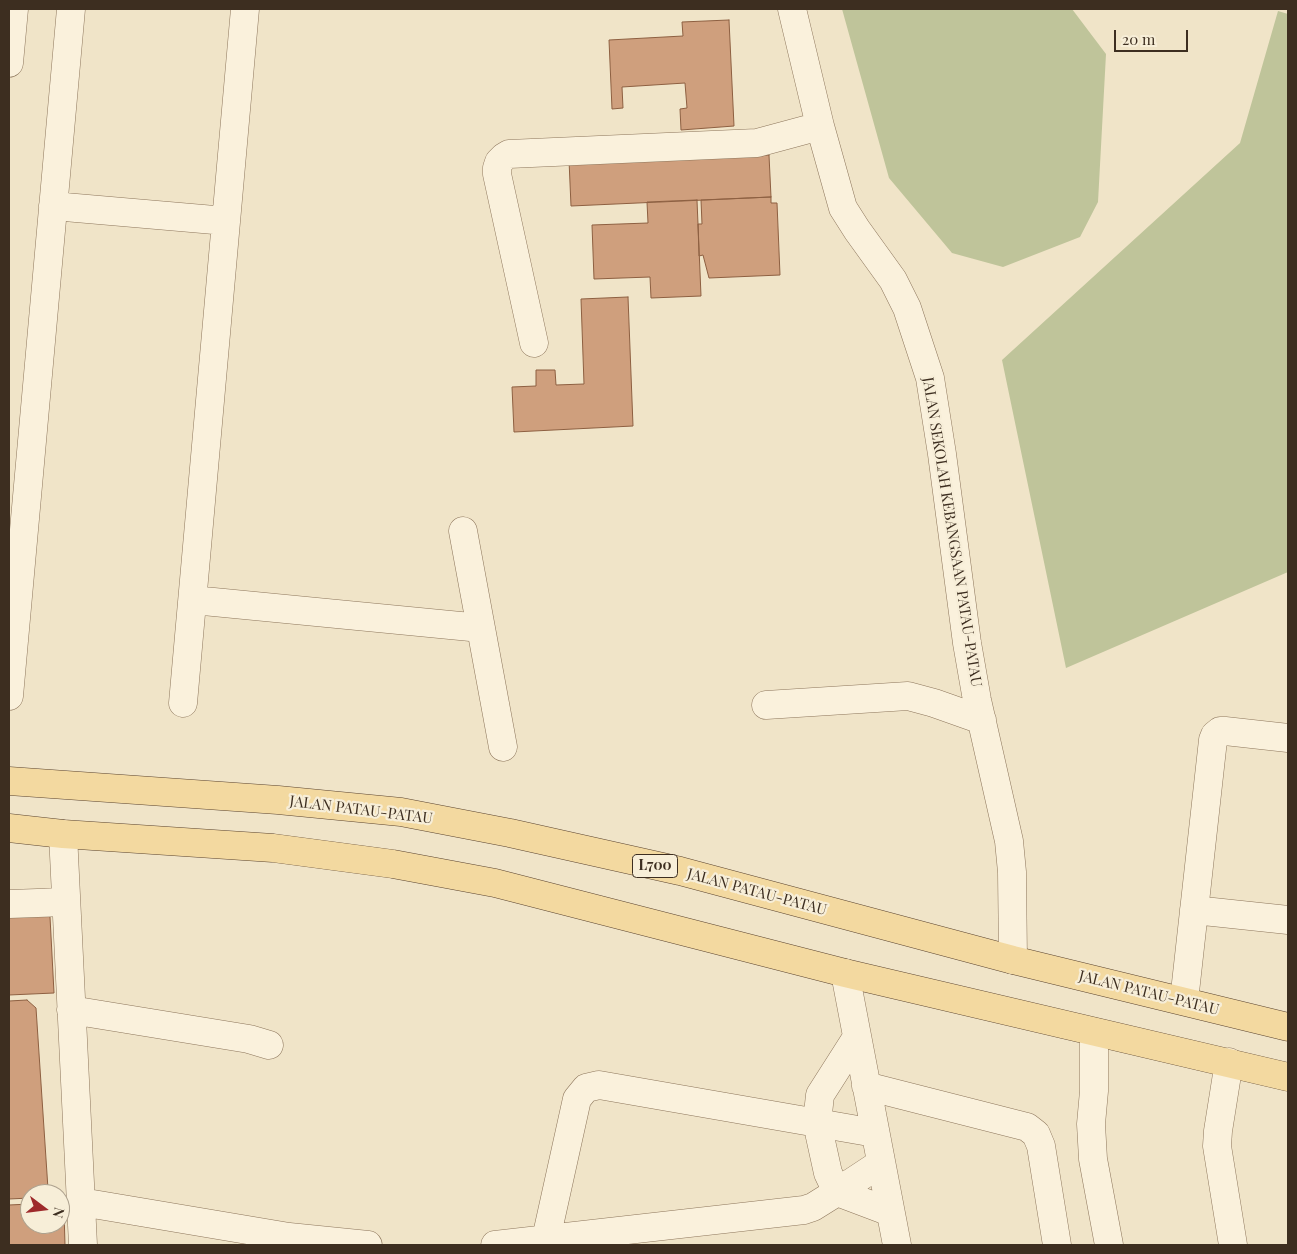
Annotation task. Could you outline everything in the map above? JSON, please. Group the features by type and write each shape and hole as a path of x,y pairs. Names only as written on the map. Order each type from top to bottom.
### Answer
{"main road":[{"name":"JALAN PATAU-PATAU","path":"9,782 278,800 401,812 510,833 680,871 1014,960 1288,1027"},
{"path":"9,828 62,834 272,848 394,864 496,883 845,973 1288,1077"}],"street":[{"path":"9,63 14,9"},
{"path":"9,696 72,9"},
{"path":"183,703 246,9"},
{"name":"JALAN SEKOLAH KEBANGSAAN PATAU-PATAU","path":"792,9 820,126 843,208 893,280 907,308 930,378 942,454 966,643 1009,841 1014,960"},
{"path":"534,343 497,174 499,162 504,157 509,154 756,143 820,126"},
{"path":"53,206 226,222"},
{"path":"463,531 503,747"},
{"path":"193,600 482,628"},
{"path":"766,705 908,696 982,720"},
{"path":"1184,1002 1213,740 1215,735 1225,731 1288,738"},
{"path":"62,834 83,1245"},
{"path":"9,904 66,902"},
{"path":"1194,910 1288,920"},
{"path":"845,973 897,1245"},
{"path":"72,1010 249,1039 270,1045"},
{"path":"1094,1032 1094,1091 1090,1124 1093,1159 1109,1245"},
{"path":"857,1037 820,1095 817,1122 828,1173 838,1192 890,1212"},
{"path":"1228,1062 1217,1146 1233,1245"},
{"path":"546,1239 577,1099 586,1088 599,1085 875,1133"},
{"path":"866,1086 1027,1127 1036,1134 1041,1146 1056,1245"},
{"path":"495,1245 804,1210 813,1207 838,1192 881,1163"},
{"path":"81,1202 289,1237 368,1245"}],"green space":[{"path":"842,9 1072,9 1106,54 1098,202 1080,237 1003,267 952,253 889,178"},
{"path":"1278,11 1288,14 1288,572 1066,668 1002,360 1240,143"}],"building":[{"path":"729,20 734,126 681,130 680,109 687,108 685,83 622,87 623,108 612,109 609,40 683,36 682,22"},
{"path":"769,155 771,197 571,206 569,160"},
{"path":"771,197 771,203 777,203 780,275 709,278 703,255 699,256 698,224 702,224 701,200"},
{"path":"697,200 701,296 651,298 650,277 594,279 592,225 648,223 647,202"},
{"path":"628,297 633,426 514,432 512,387 536,386 536,370 555,370 556,385 584,384 581,299"},
{"path":"40,909 50,917 54,993 9,995 9,911"},
{"path":"27,1000 36,1008 48,1184 20,1184 20,1198 9,1199 9,1001"},
{"path":"20,1204 20,1234 65,1234 65,1245 9,1245 9,1205"}]}
